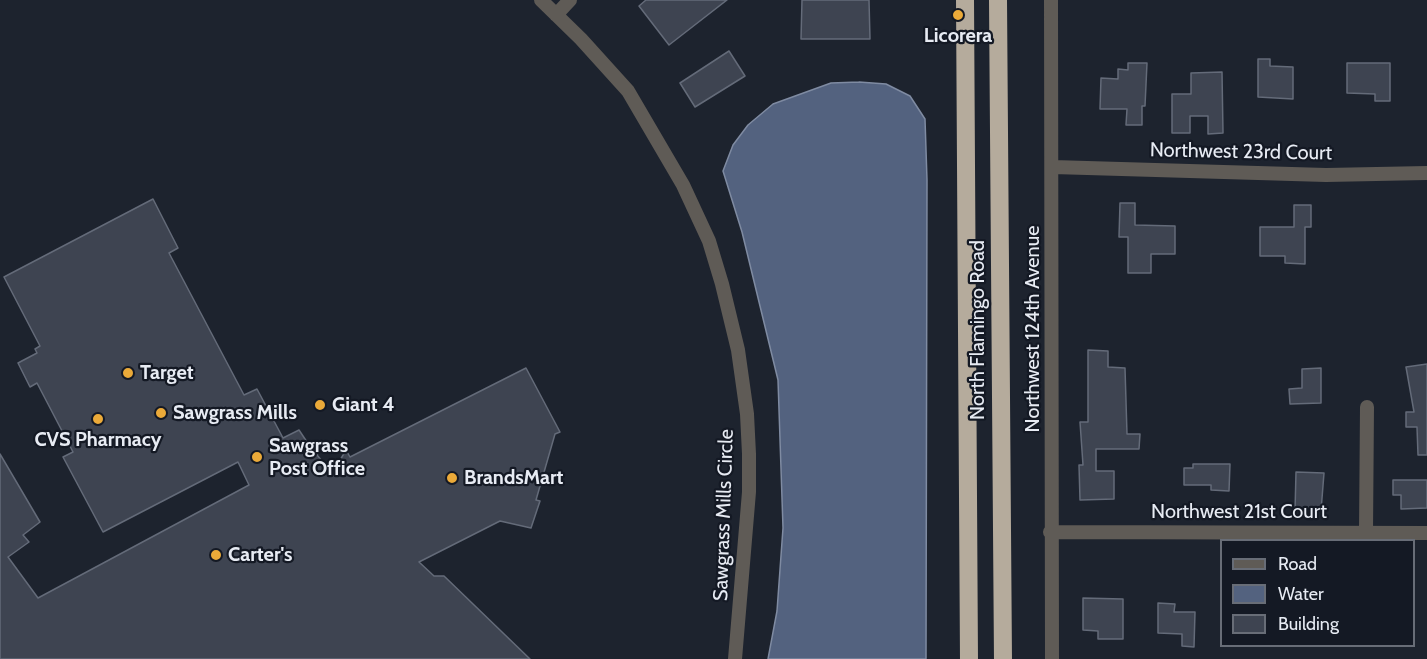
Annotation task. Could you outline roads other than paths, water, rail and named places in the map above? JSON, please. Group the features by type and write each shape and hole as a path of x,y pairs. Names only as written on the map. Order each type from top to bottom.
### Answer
{"highway":[{"name":"North Flamingo Road","path":"965,0 969,659"},
{"name":"North Flamingo Road","path":"998,0 1003,659"}],"street":[{"name":"Sawgrass Mills Circle","path":"541,0 628,92 683,185 709,242 722,285 738,350 747,414 749,454 749,492 735,659"},
{"path":"556,15 570,0"},
{"name":"Northwest 124th Avenue","path":"1051,0 1053,167 1050,532 1052,659"},
{"name":"Northwest 23rd Court","path":"1053,167 1326,175 1427,173"},
{"path":"1366,532 1367,406"},
{"name":"Northwest 21st Court","path":"1050,532 1427,533"}],"water":[{"path":"831,83 886,84 910,96 925,119 927,180 926,659 768,659 777,611 783,528 778,380 742,232 723,171 733,145 748,125 773,104"}],"place":[{"name":"Licorera","path":"958,15"},
{"name":"Target","path":"128,373"},
{"name":"Giant 4","path":"320,405"},
{"name":"Sawgrass Mills","path":"161,413"},
{"name":"CVS Pharmacy","path":"98,419"},
{"name":"Sawgrass Post Office","path":"257,457"},
{"name":"BrandsMart","path":"452,478"},
{"name":"Carter's","path":"216,555"}]}
